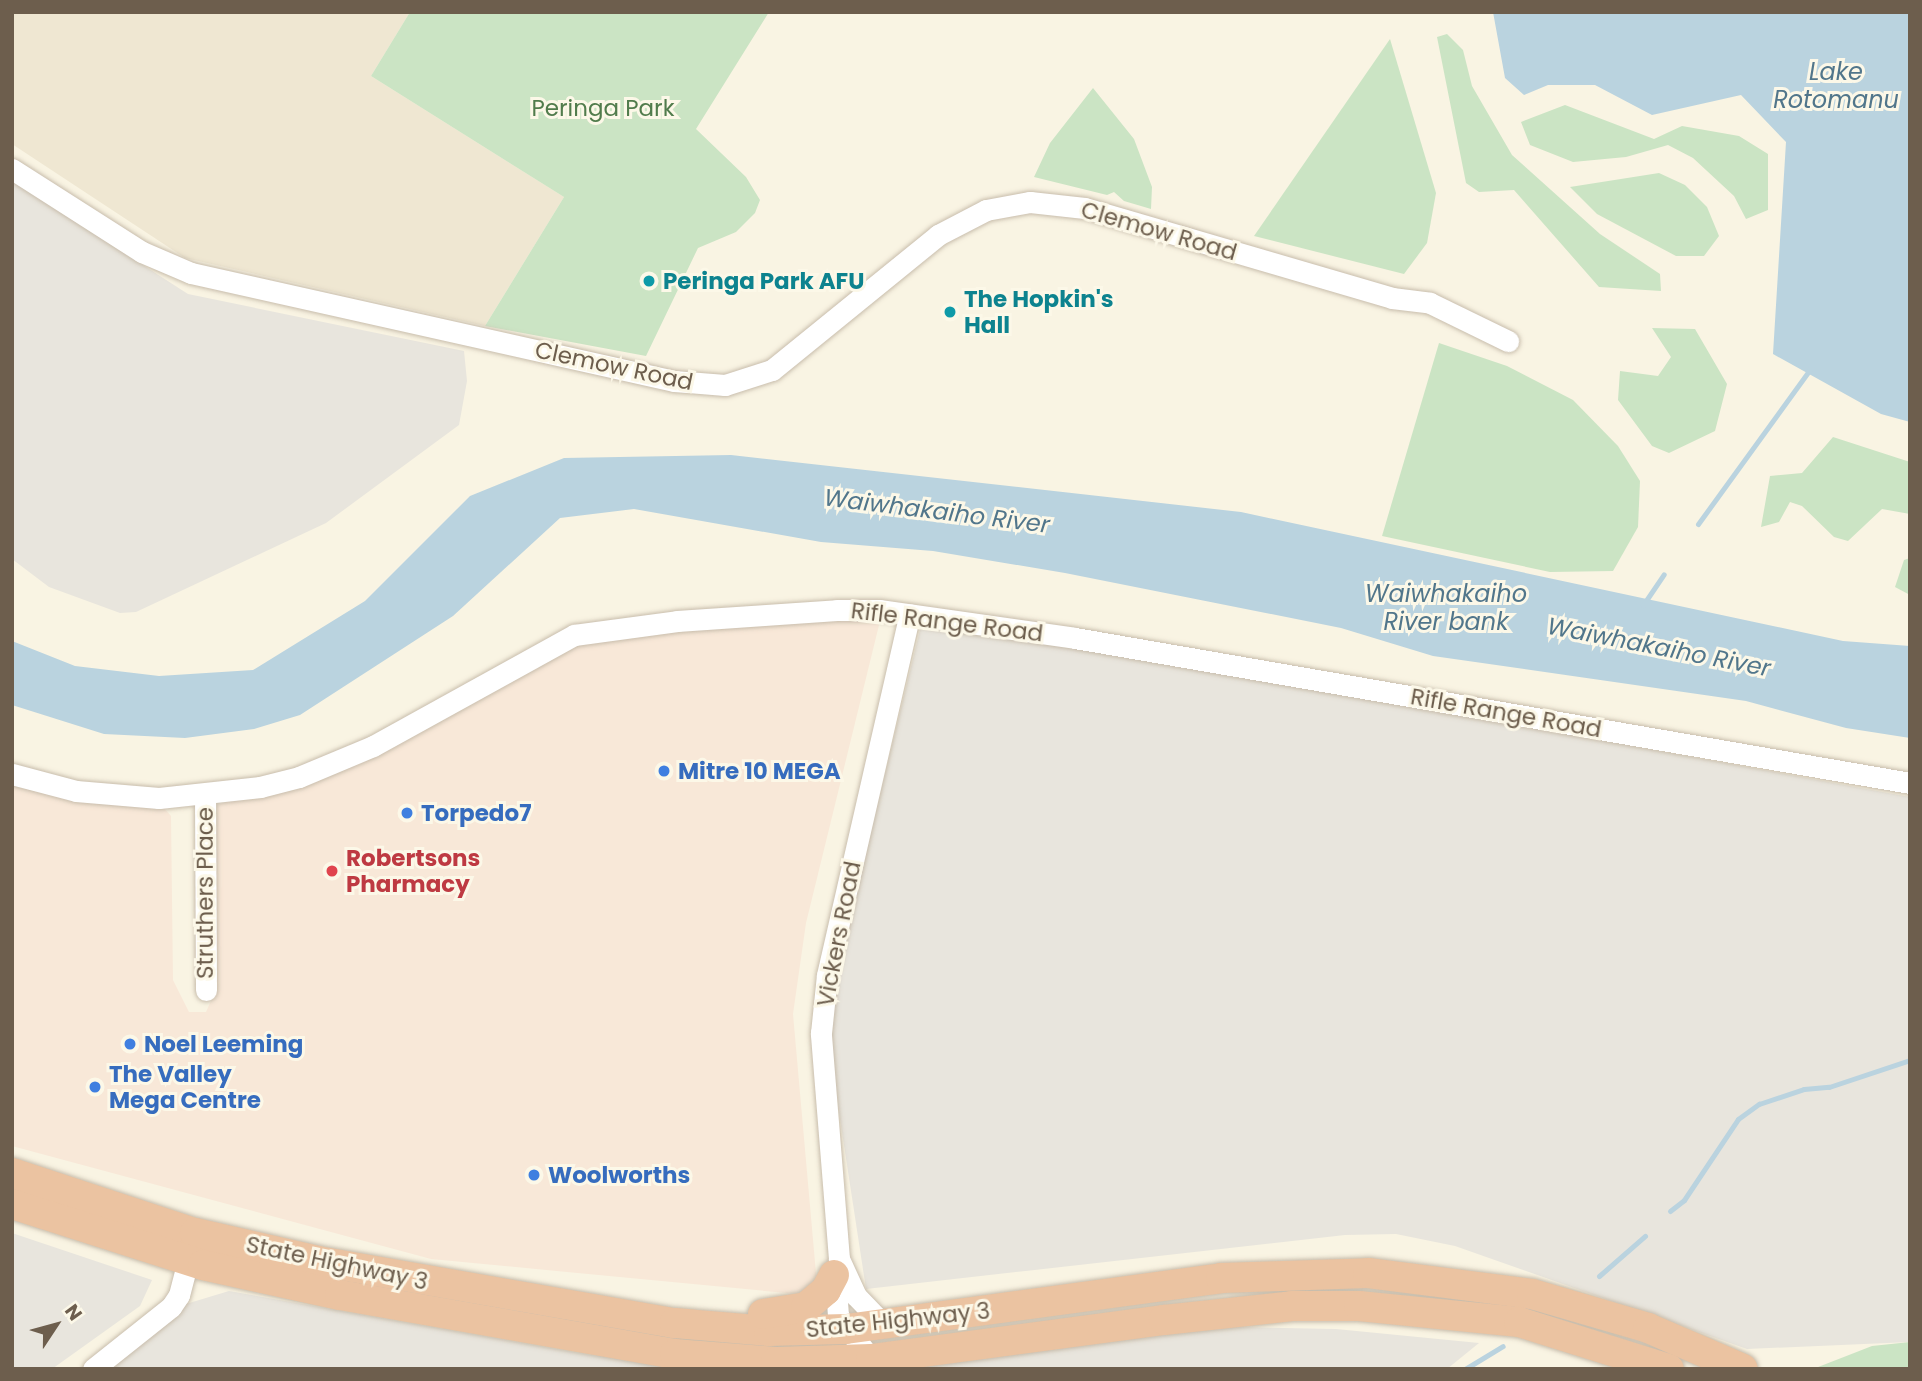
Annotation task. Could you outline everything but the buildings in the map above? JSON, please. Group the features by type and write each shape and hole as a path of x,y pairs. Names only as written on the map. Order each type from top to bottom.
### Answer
{"highway":[{"name":"State Highway 3","path":"12,1173 192,1247 400,1277 644,1319 769,1331 846,1329 885,1326 1221,1278 1368,1273 1430,1278 1544,1297 1648,1328 1743,1369"},
{"name":"State Highway 3","path":"12,1203 192,1247 364,1300 648,1350 776,1362 872,1359 1164,1320 1292,1307 1359,1306 1518,1322 1669,1369"},
{"path":"644,1319 697,1311 792,1313 817,1300 837,1267"}],"street":[{"name":"Clemow Road","path":"12,169 142,252 191,273 674,381 725,384 772,370 939,235 986,210 1030,202 1085,208 1392,298 1430,303 1508,341"},
{"name":"Rifle Range Road","path":"12,774 76,791 159,798 260,787 340,761 574,635 677,621 837,610 910,614 1075,638 1910,783"},
{"name":"Vickers Road","path":"872,1359 838,1316 837,1267 820,1065 825,988 910,614"},
{"name":"Struthers Place","path":"205,795 206,990"},
{"path":"93,1369 171,1307 179,1295 192,1247"},
{"name":"Vickers Road","path":"837,1267 856,1296 885,1326"}],"shaded area":[{"path":"12,12 410,12 371,76 564,197 485,326 185,258 12,144"},
{"path":"12,181 188,294 464,351 467,381 459,425 326,523 136,612 120,613 49,587 12,559"},
{"name":"The Valley Mega Centre","path":"789,612 880,621 806,923 793,1014 818,1296 431,1259 12,1146 12,775 163,807 171,816 173,980 189,1012 206,1012 214,994 217,805 347,764 593,634"},
{"path":"930,617 1910,797 1910,1342 1747,1349 1455,1246 1396,1234 1345,1235 866,1289 829,1047 835,979 920,630"},
{"path":"12,1233 152,1280 140,1306 52,1369 12,1369"},
{"path":"229,1291 590,1355 708,1364 1238,1327 1336,1329 1479,1343 1447,1369 102,1369 186,1304"}],"green space":[{"name":"Peringa Park","path":"410,12 769,12 696,129 746,177 760,200 755,213 736,232 698,248 646,356 485,326 564,197 371,76"},
{"path":"1447,34 1463,50 1472,86 1512,155 1600,234 1660,274 1661,291 1599,287 1514,190 1479,192 1466,183 1437,37"},
{"path":"1390,39 1436,193 1427,243 1404,274 1254,236"},
{"path":"1093,88 1134,139 1152,187 1151,209 1124,201 1114,192 1107,195 1034,177 1050,143"},
{"path":"1565,105 1654,139 1682,126 1739,136 1768,154 1768,210 1746,219 1734,196 1693,158 1668,145 1626,157 1573,162 1530,145 1521,122"},
{"path":"1659,173 1685,185 1707,207 1719,236 1704,256 1676,256 1597,214 1570,187"},
{"path":"1652,328 1695,329 1727,384 1715,431 1669,453 1652,446 1618,400 1620,371 1658,376 1671,357"},
{"path":"1439,343 1507,366 1573,400 1618,446 1640,481 1638,527 1613,571 1550,572 1382,536"},
{"path":"1833,437 1910,462 1910,514 1882,509 1848,541 1834,537 1802,506 1790,502 1779,522 1761,527 1770,476 1802,473"},
{"path":"1910,558 1910,595 1895,587 1904,560"},
{"path":"1910,1342 1910,1369 1813,1369 1872,1346"}],"water":[{"name":"Lake Rotomanu","path":"1493,12 1910,12 1910,422 1881,414 1773,354 1786,142 1741,95 1652,115 1595,85 1548,85 1524,95 1505,78"},
{"name":"Waiwhakaiho River bank","path":"731,455 1241,512 1843,641 1910,646 1910,738 1846,728 1746,701 1433,656 1341,628 1065,573 933,551 821,542 634,509 560,518 453,616 300,715 254,729 185,738 104,734 12,705 12,641 75,666 159,676 253,670 365,601 470,496 564,458"}],"waterway":[{"path":"1698,524 1811,368"},
{"path":"1643,605 1664,574"},
{"path":"1670,1211 1684,1200 1738,1119 1759,1104 1804,1089 1829,1087 1910,1060"},
{"path":"1599,1276 1645,1236"},
{"path":"1465,1369 1503,1346"}],"place":[{"name":"Peringa Park AFU","path":"649,281"},
{"name":"The Hopkin's Hall","path":"950,312"},
{"name":"Mitre 10 MEGA","path":"664,771"},
{"name":"Torpedo7","path":"407,813"},
{"name":"Robertsons Pharmacy","path":"332,871"},
{"name":"Noel Leeming","path":"130,1044"},
{"name":"The Valley Mega Centre","path":"95,1087"},
{"name":"Woolworths","path":"534,1175"}],"water label":[{"name":"Waiwhakaiho River","path":"937,511"},
{"name":"Waiwhakaiho River","path":"1659,647"}]}
